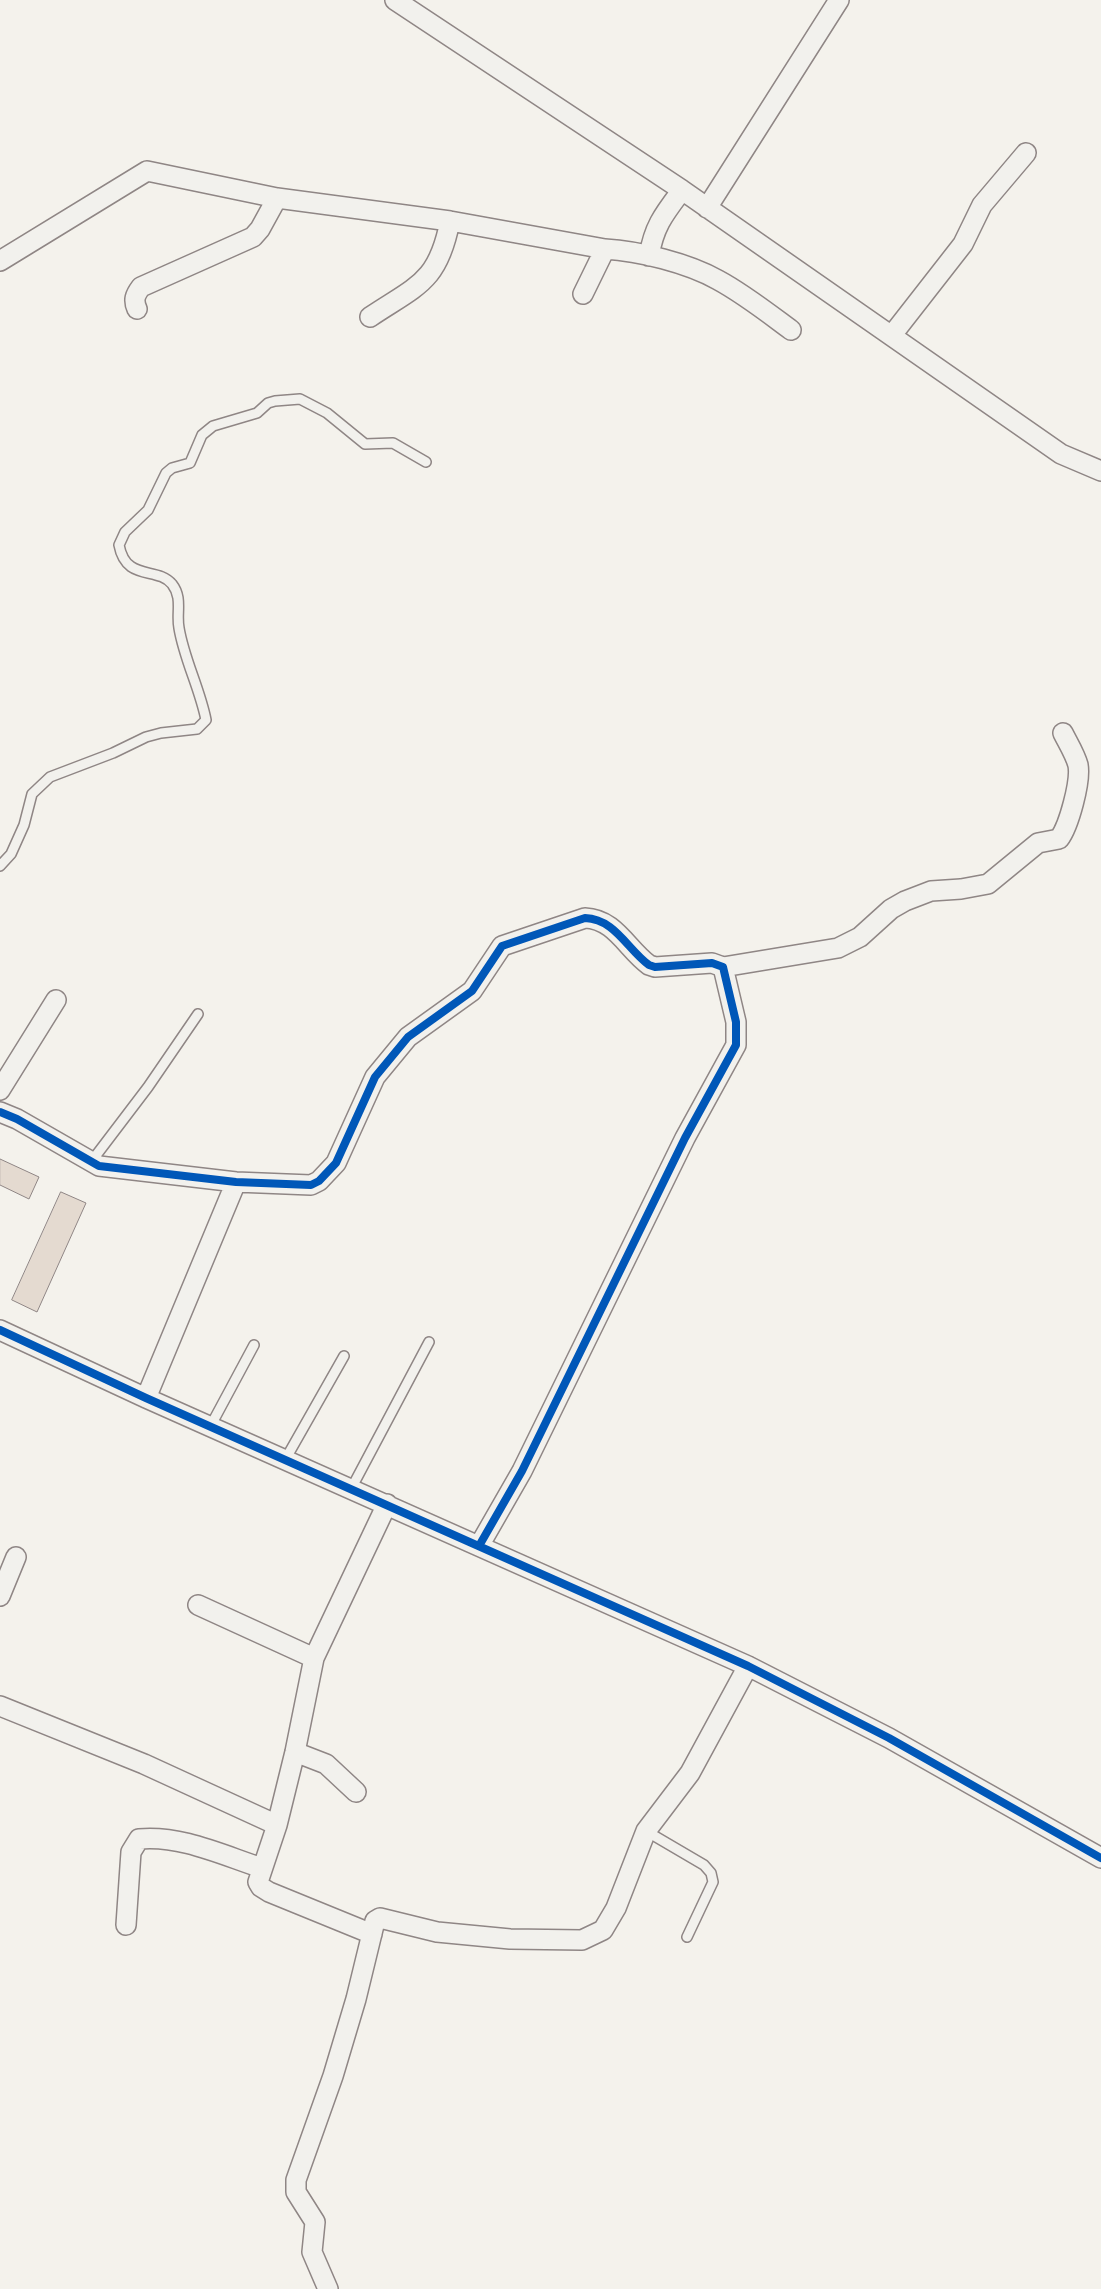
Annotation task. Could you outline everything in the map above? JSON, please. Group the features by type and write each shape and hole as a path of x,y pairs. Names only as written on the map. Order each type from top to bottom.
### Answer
{"street":[{"path":"395,0 682,190 1061,454 1101,471"},
{"path":"707,208 838,0"},
{"path":"892,335 968,237 982,205 1026,153"},
{"path":"0,261 147,171 277,198 450,221 649,256 718,280 791,330"},
{"path":"649,256 652,235 682,190"},
{"path":"137,309 134,302 136,293 141,286 253,237 260,229 277,198"},
{"path":"370,317 425,281 435,268 442,252 450,221"},
{"path":"583,294 605,249"},
{"path":"0,1112 17,1119 90,1163 99,1166 236,1182 301,1186 319,1182 328,1173 344,1149 367,1094 380,1071 408,1037 472,992 498,951 510,942 585,918 594,918 609,926 648,965 655,967 712,962 723,967 838,948 860,938 890,909 905,901 930,891 961,889 988,884 1038,843 1059,839 1066,828 1072,809 1078,766 1063,733"},
{"path":"479,1546 522,1471 685,1138 736,1045 736,1022 723,967"},
{"path":"0,1090 56,1000"},
{"path":"146,1398 236,1182"},
{"path":"0,1330 210,1427 748,1666 889,1738 1101,1858"},
{"path":"372,1934 269,1892 260,1887 258,1882 277,1825 295,1752 314,1658 387,1504"},
{"path":"0,1596 16,1557"},
{"path":"198,1605 314,1658"},
{"path":"328,2289 312,2252 315,2222 296,2192 296,2180 356,1999 375,1921 380,1918 437,1932 510,1939 582,1940 603,1930 611,1919 646,1831 690,1774 748,1666"},
{"path":"0,1706 144,1764 277,1825"},
{"path":"295,1752 326,1764 356,1792"},
{"path":"126,1925 131,1852 139,1839 156,1838 182,1842 262,1868"}],"lane":[{"path":"0,866 11,854 24,825 32,794 50,777 112,753 146,737 161,733 197,729 206,720 179,630 180,608 172,584 164,578 134,568 125,561 120,545 125,532 148,510 166,473 172,468 190,462 194,457 202,435 213,426 257,413 268,403 300,399 327,413 365,444 393,443 426,462"},
{"path":"90,1163 148,1087 198,1014"},
{"path":"351,1488 429,1342"},
{"path":"210,1427 254,1345"},
{"path":"285,1460 344,1356"},
{"path":"646,1831 704,1865 711,1873 713,1882 687,1937"}],"building":[{"path":"0,1159 39,1177 29,1199 0,1185"},
{"path":"61,1192 86,1203 37,1312 12,1300"}],"cycle path":[{"path":"0,1112 17,1119 99,1166 236,1182 311,1185 319,1181 336,1163 375,1077 408,1037 472,991 502,946 585,918 595,920 613,929 649,965 655,967 712,963 723,967 736,1022 736,1045 685,1138 522,1471 479,1546"},
{"path":"0,1330 146,1398 748,1666 889,1738 1101,1858"}]}
